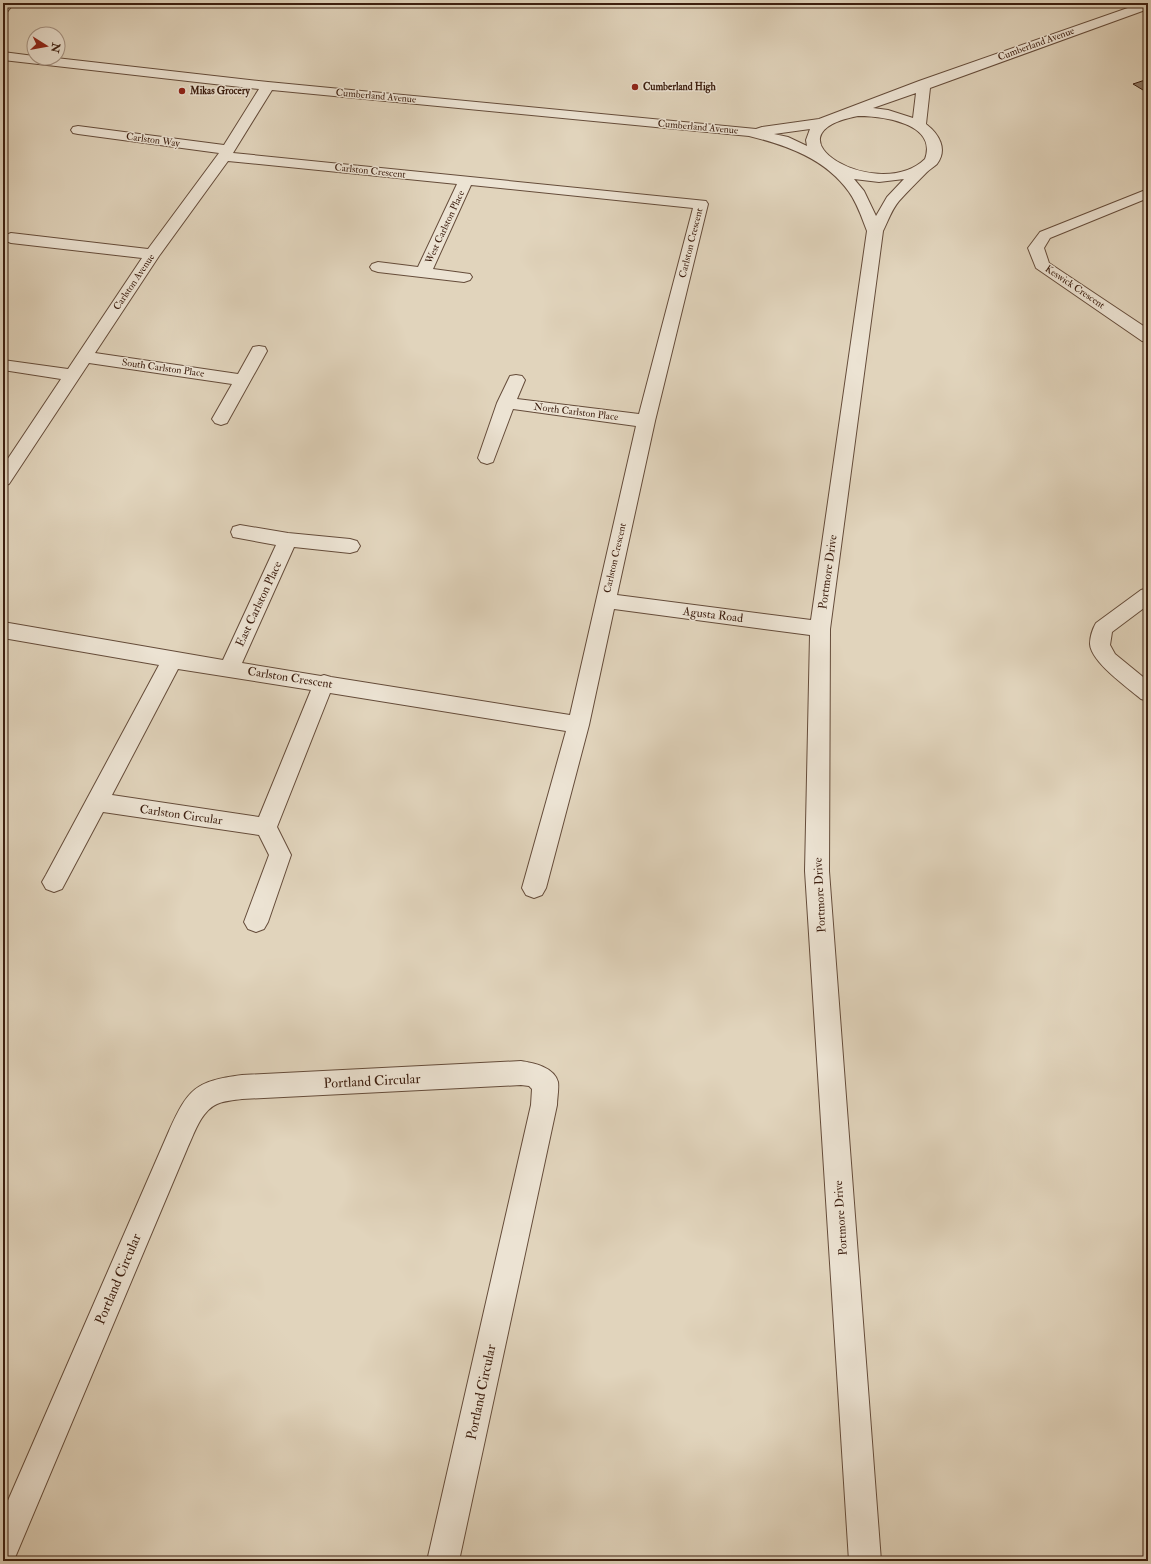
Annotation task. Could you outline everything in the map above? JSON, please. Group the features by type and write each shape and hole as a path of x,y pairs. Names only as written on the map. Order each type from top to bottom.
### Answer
{"street":[{"path":"3,9 8,3"},
{"name":"Cumberland Avenue","path":"749,132 822,123 924,84 1148,5"},
{"name":"Cumberland Avenue","path":"3,56 268,86 749,132 783,140 821,158 837,168"},
{"path":"838,116 858,112 880,113 901,117 919,125 924,84"},
{"name":"Carlston Avenue","path":"3,480 152,254 226,153 268,86"},
{"path":"821,158 813,146 813,134 822,123"},
{"name":"Portmore Drive","path":"865,1561 817,871 820,629 875,231 892,200 933,159 936,148 932,136 919,125"},
{"name":"Carlston Way","path":"78,130 226,153"},
{"name":"Carlston Crescent","path":"226,153 466,181 701,204 646,421 578,725 534,888"},
{"path":"837,168 858,175 882,178 904,176 922,169"},
{"path":"837,168 857,191 875,231"},
{"name":"West Carlston Place","path":"423,273 466,181"},
{"name":"Keswick Crescent","path":"1148,193 1045,235 1036,248 1042,265 1148,337"},
{"path":"11,238 152,254"},
{"name":"West Carlston Place","path":"378,267 464,277"},
{"path":"221,419 259,351"},
{"name":"South Carlston Place","path":"84,357 243,380"},
{"path":"3,365 71,375"},
{"path":"488,458 506,403 516,380"},
{"name":"North Carlston Place","path":"506,403 646,421"},
{"path":"240,532 288,540 350,546"},
{"name":"East Carlston Place","path":"230,668 288,540"},
{"path":"1148,595 1104,628 1100,645 1108,660 1148,693"},
{"name":"Agusta Road","path":"605,601 820,629"},
{"name":"Carlston Crescent","path":"3,630 172,660 324,683 578,725"},
{"path":"54,882 172,660"},
{"path":"256,922 280,855 266,827 324,683"},
{"name":"Carlston Circular","path":"97,802 266,827"},
{"name":"Portland Circular","path":"3,1549 178,1140 188,1118 202,1099 218,1091 242,1087 521,1073 534,1075 545,1083 544,1105 444,1561"}],"building":[{"path":"1148,79 1148,93 1133,84"}],"place":[{"name":"Cumberland High","path":"635,87"},
{"name":"Mikas Grocery","path":"182,91"}]}
